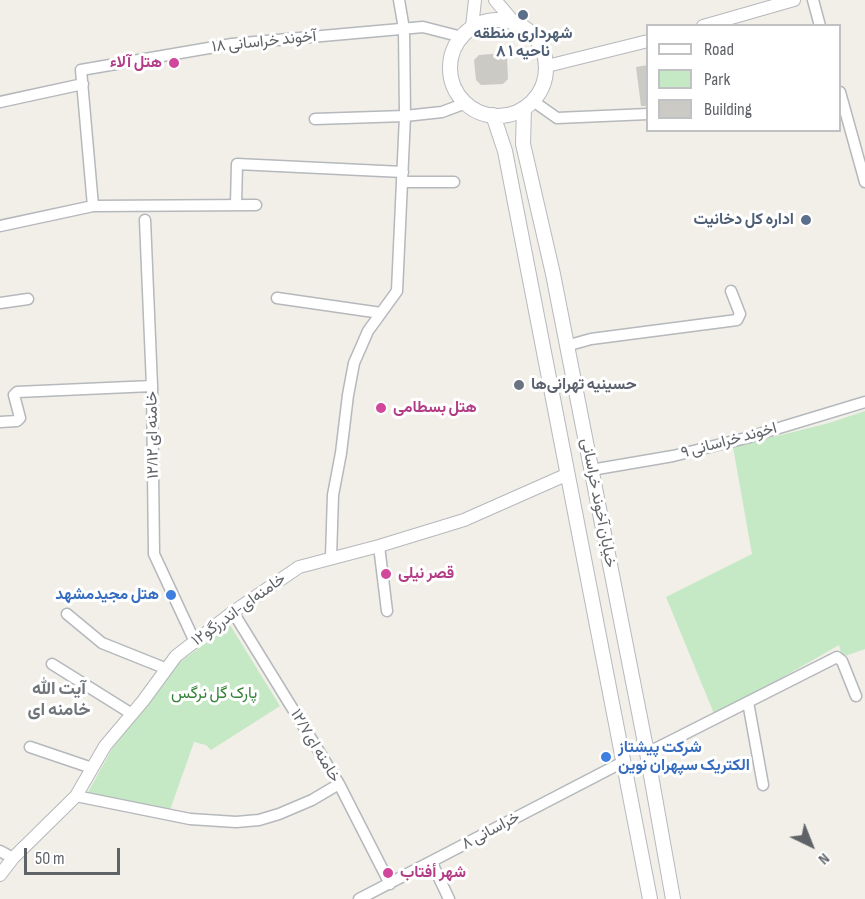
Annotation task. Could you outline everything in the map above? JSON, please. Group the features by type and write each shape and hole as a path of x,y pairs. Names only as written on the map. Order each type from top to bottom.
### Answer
{"main road":[{"path":"499,19 513,21 526,28 537,38 544,51 547,66 543,85 528,105 509,114 493,116 466,103 456,91 451,78 450,63 454,49 467,32 485,21 499,19"},
{"name":"خیابان آخوند خراسانی","path":"528,105 523,144 551,263 647,753 673,899"},
{"name":"خیابان آخوند خراسانی","path":"493,116 505,151 650,899"}],"street":[{"path":"331,557 333,495 354,363 368,331 397,291 405,116 404,29 399,0"},
{"path":"467,32 476,0"},
{"path":"495,0 513,21"},
{"path":"710,24 794,0"},
{"path":"813,0 819,24"},
{"name":"آخوند خراسانی ۱۸","path":"83,84 81,70 232,44 423,27 467,32"},
{"path":"547,66 646,41"},
{"path":"0,102 83,84 93,206"},
{"path":"841,97 865,182"},
{"path":"315,119 405,116 442,112 466,103"},
{"path":"528,105 557,118 646,114"},
{"path":"236,204 237,164 453,182"},
{"path":"0,226 93,206 256,205"},
{"name":"خامنه ای ۱۲/۱۲","path":"145,220 152,386 154,554 195,642"},
{"path":"566,346 591,339 737,320 740,314 731,291"},
{"path":"277,298 381,313"},
{"path":"0,303 28,299"},
{"path":"0,422 17,421 20,418 14,395 17,392 152,386"},
{"name":"اخوند خراسانی ۹","path":"591,470 673,456 746,438 865,402"},
{"name":"خامنه‌ای-اندرزگو۱۲","path":"0,875 13,858 76,796 105,746 176,656 233,612 298,567 379,546 464,520 568,474"},
{"path":"379,546 387,611"},
{"name":"خامنه ای۱۲/۷","path":"233,612 339,784 390,884"},
{"path":"67,614 102,643 167,669"},
{"path":"647,753 837,657 842,661 856,696"},
{"path":"52,664 132,714"},
{"path":"748,702 764,785"},
{"path":"30,747 92,768"},
{"name":"خراسانی ۸","path":"359,899 623,762"},
{"path":"76,796 190,819 236,822 259,820 279,814 312,800 339,784"},
{"path":"0,851 13,858"},
{"path":"432,862 450,899"}],"green space":[{"path":"865,411 865,649 842,657 839,645 715,716 666,597 752,554 733,447 829,423"},
{"name":"پارک گل نرگس","path":"230,625 280,706 211,750 206,745 194,742 170,810 87,794 112,749 180,662"}],"building":[{"path":"503,53 507,57 508,79 503,84 481,85 476,80 474,60 479,55"},
{"path":"646,65 646,106 641,106 636,67"}],"place":[{"name":"شهرداری منطقه ۸ ناحیه ۱","path":"523,15"},
{"name":"هتل آلاء","path":"174,63"},
{"name":"اداره کل دخانیت","path":"806,220"},
{"name":"حسینیه تهرانی‌ها","path":"519,385"},
{"name":"هتل بسطامی","path":"381,408"},
{"name":"قصر نیلی","path":"386,574"},
{"name":"هتل مجيدمشهد","path":"171,595"},
{"name":"شرکت پیشتاز الکتریک سپهران نوین","path":"606,757"},
{"name":"شهر أفتاب","path":"388,873"}],"district":[{"name":"آیت الله خامنه ای","path":"59,699"}]}
